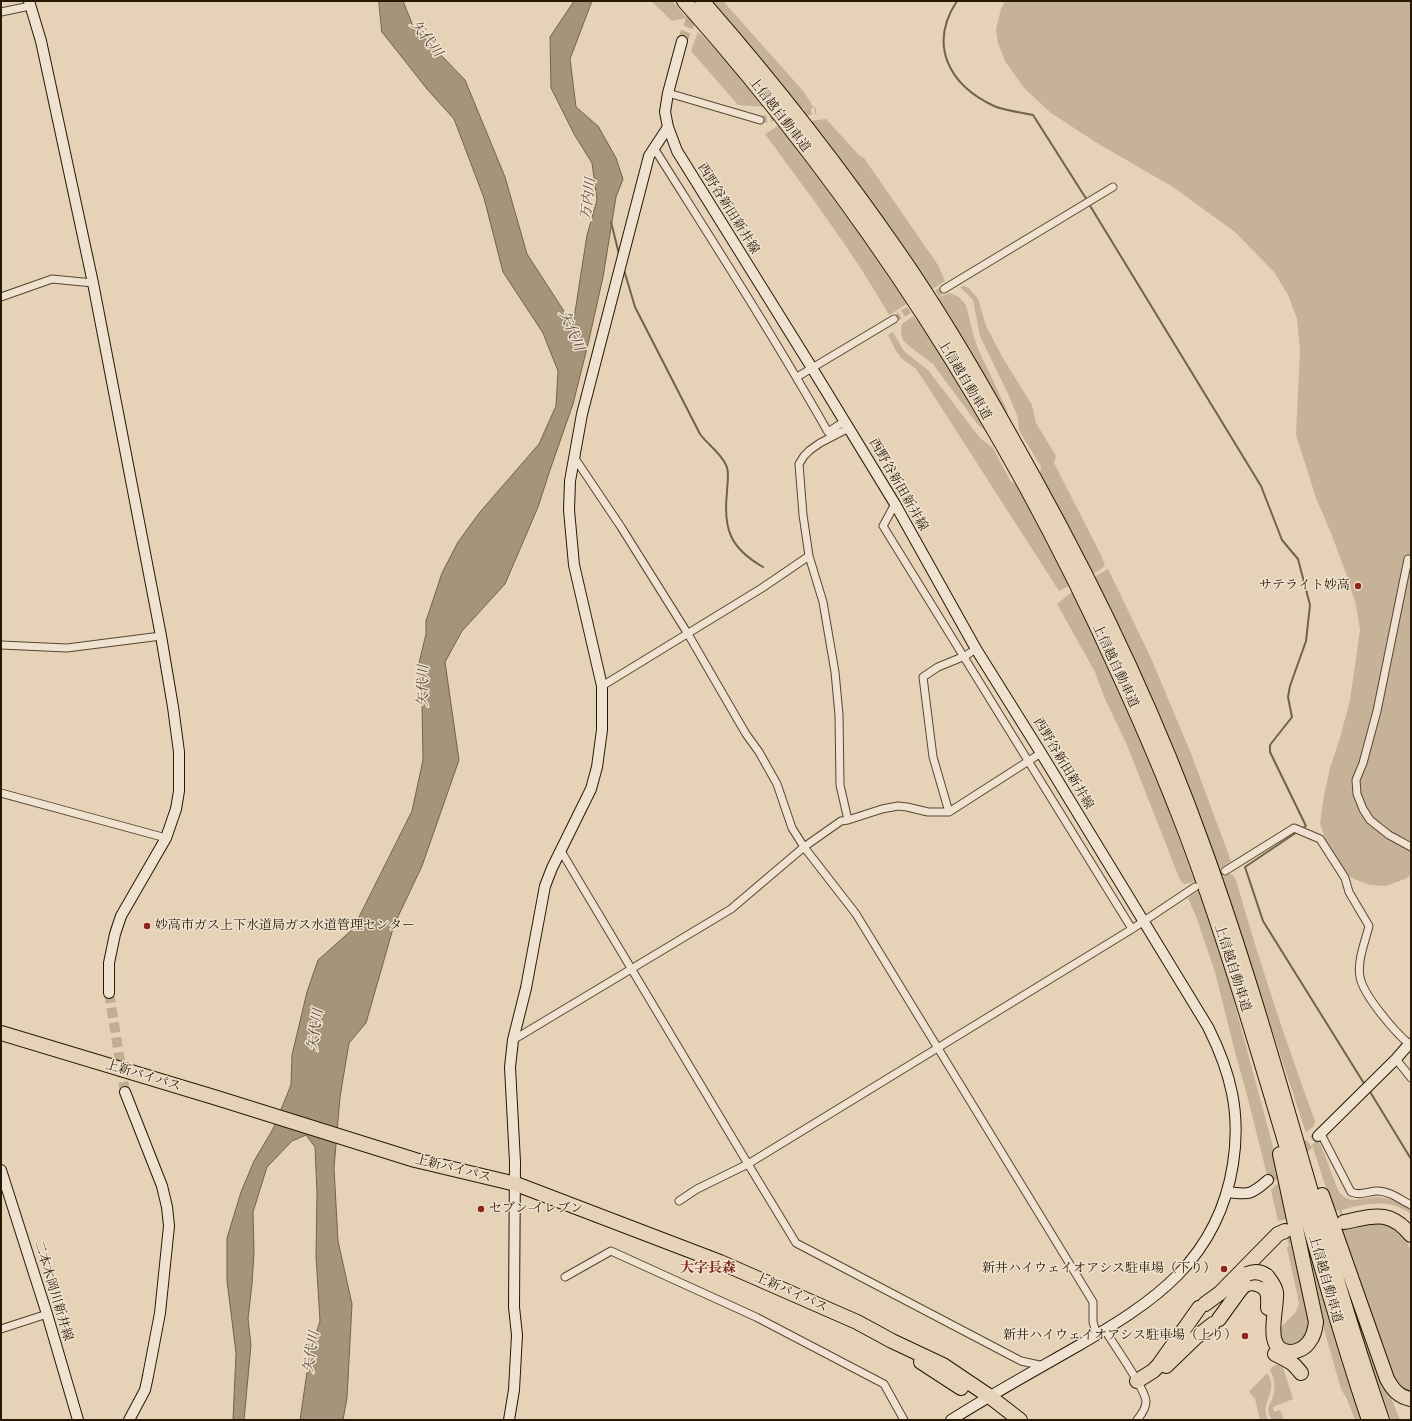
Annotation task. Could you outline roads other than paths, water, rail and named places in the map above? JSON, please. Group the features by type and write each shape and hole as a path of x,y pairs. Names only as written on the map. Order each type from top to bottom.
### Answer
{"highway":[{"name":"上信越自動車道","path":"684,1 766,98 862,223 894,269 951,357 1028,491 1102,635 1153,752 1195,857 1238,986 1325,1281 1369,1420"},
{"name":"上信越自動車道","path":"702,1 742,47 842,174 904,260 939,314 988,395 1064,532 1135,679 1188,805 1236,939 1349,1318 1382,1420"},
{"path":"1139,1384 1158,1366 1202,1306 1246,1274 1251,1272 1259,1272 1267,1276 1273,1284 1276,1292 1273,1333 1276,1344 1286,1351 1297,1351 1304,1348 1313,1337 1316,1322 1276,1134 1248,1031 1238,986"},
{"name":"上新バイパス","path":"1,1033 416,1160 516,1184 720,1262 844,1317 943,1365 985,1399 1020,1420"},
{"path":"1278,1076 1387,1380 1393,1390 1398,1394 1411,1399"},
{"path":"1411,1223 1394,1212 1374,1208 1344,1218 1372,1216 1389,1217 1404,1226 1411,1235"},
{"path":"1139,1384 1151,1381 1195,1338 1216,1321 1269,1251 1286,1235 1278,1234 1220,1293"},
{"path":"1234,1296 1245,1285 1250,1283 1259,1285 1265,1290 1268,1300 1267,1344 1274,1354 1290,1361 1301,1373"},
{"name":"上新バイパス","path":"985,1399 1004,1420"}],"street":[{"path":"1,12 30,3 41,41 55,112 93,283 161,636 160,641 173,707 179,752 178,797 176,809 166,838 121,916 114,934 109,963 109,993"},
{"name":"西野谷新田新井線","path":"682,41 668,93 665,112 668,127 677,151 895,504 976,649 1041,752 1208,1027 1229,1078 1233,1095 1235,1139 1234,1158 1227,1192 1214,1225 1184,1269 1160,1292 1101,1332 951,1420"},
{"path":"668,93 760,120"},
{"path":"509,1420 514,1390 516,1335 514,1306 516,1184 510,1067 513,1040 526,988 545,886 591,789 598,767 602,730 602,686 574,565 569,510 570,481 584,406 649,156 668,127"},
{"path":"654,148 797,377 828,432 847,425"},
{"path":"944,289 1113,187"},
{"path":"1,297 52,279 93,283"},
{"path":"797,377 894,319"},
{"path":"847,425 810,450 799,464 803,515 809,556 823,602 835,672 840,714 840,786 848,820"},
{"path":"574,457 622,527 688,634 776,784 792,828 804,847 856,914 1093,1302 1093,1322 1139,1384 1145,1396 1146,1402 1142,1414 1137,1420"},
{"path":"895,504 883,526 965,656 1132,928"},
{"path":"602,686 762,588 809,556"},
{"path":"1408,559 1377,711 1363,763 1356,780 1358,794 1363,809 1370,820 1389,836 1411,847"},
{"path":"1,646 66,648 161,636"},
{"path":"949,812 933,757 928,730 926,693 923,677 938,666 965,656 976,649"},
{"path":"513,1040 731,909 804,847 841,821 898,806 928,812 949,812 1041,752"},
{"path":"1,793 166,838"},
{"path":"1225,871 1294,828 1320,839 1345,878 1349,892 1368,926 1360,962 1360,978 1366,992 1388,1024 1410,1043 1320,1135 1351,1192 1358,1195 1377,1190 1390,1194 1411,1205"},
{"path":"561,851 796,1243 1021,1361 1044,1366"},
{"path":"679,1200 697,1189 748,1164 1143,922 1195,887"},
{"path":"1396,1059 1411,1078"},
{"path":"124,1092 162,1186 167,1207 169,1226 160,1312 148,1376 144,1390 129,1420"},
{"name":"二本木岡川新井線","path":"1,1170 5,1192 47,1314 78,1420"},
{"path":"1227,1192 1245,1194 1255,1191 1268,1180"},
{"path":"565,1277 611,1250 756,1317 884,1384 904,1420"},
{"path":"1,1329 47,1314"}],"water":[{"name":"矢代川","path":"379,1 403,1 413,26 465,80 505,177 527,254 573,325 587,235 597,200 592,163 574,134 551,88 550,37 574,1 592,1 570,59 576,107 598,126 616,158 623,179 616,197 603,277 573,404 538,507 505,584 462,631 445,662 459,760 422,866 394,925 366,1023 349,1043 340,1097 334,1168 338,1241 352,1304 347,1398 343,1420 300,1420 310,1352 320,1321 316,1256 317,1193 315,1147 306,1135 292,1141 267,1167 253,1212 254,1252 248,1319 251,1345 244,1420 233,1420 236,1353 227,1281 227,1238 241,1192 254,1161 273,1129 291,1085 292,1055 307,992 318,960 353,929 412,811 423,760 422,704 418,667 426,634 426,621 442,573 458,542 480,512 539,444 556,406 558,371 543,333 503,272 484,198 454,119 427,89 382,32"}],"waterway":[{"path":"957,1 948,17 944,33 944,48 948,62 955,75 965,87 978,97 994,106 1033,115 1087,200"},
{"path":"1089,204 1261,486 1282,540 1298,559 1310,605 1306,641 1290,686 1288,697 1292,717 1270,745 1270,752 1306,826 1301,829"},
{"path":"611,222 619,254"},
{"path":"624,270 635,307 700,434 721,457 726,465 728,475 726,517 731,536 736,545 743,552 763,567"},
{"path":"1297,832 1245,867 1263,921 1365,1085"},
{"path":"1369,1090 1411,1159"}],"tunnel":[{"path":"682,41 696,8"},
{"path":"794,114 816,111"},
{"path":"760,120 782,116"},
{"path":"928,299 944,289"},
{"path":"894,319 919,304"},
{"path":"109,993 125,1092"},
{"path":"1268,1180 1318,1136"},
{"path":"1320,1221 1343,1215"},
{"path":"1287,1238 1309,1232"}],"place":[{"name":"サテライト妙高","path":"1358,586"},
{"name":"妙高市ガス上下水道局ガス水道管理センター","path":"147,926"},
{"name":"セブン-イレブン","path":"481,1209"},
{"name":"新井ハイウェイオアシス駐車場（下り）","path":"1224,1269"},
{"name":"新井ハイウェイオアシス駐車場（上り）","path":"1245,1336"}],"district":[{"name":"大字長森","path":"708,1269"}],"water label":[{"name":"万内川","path":"589,199"}]}
